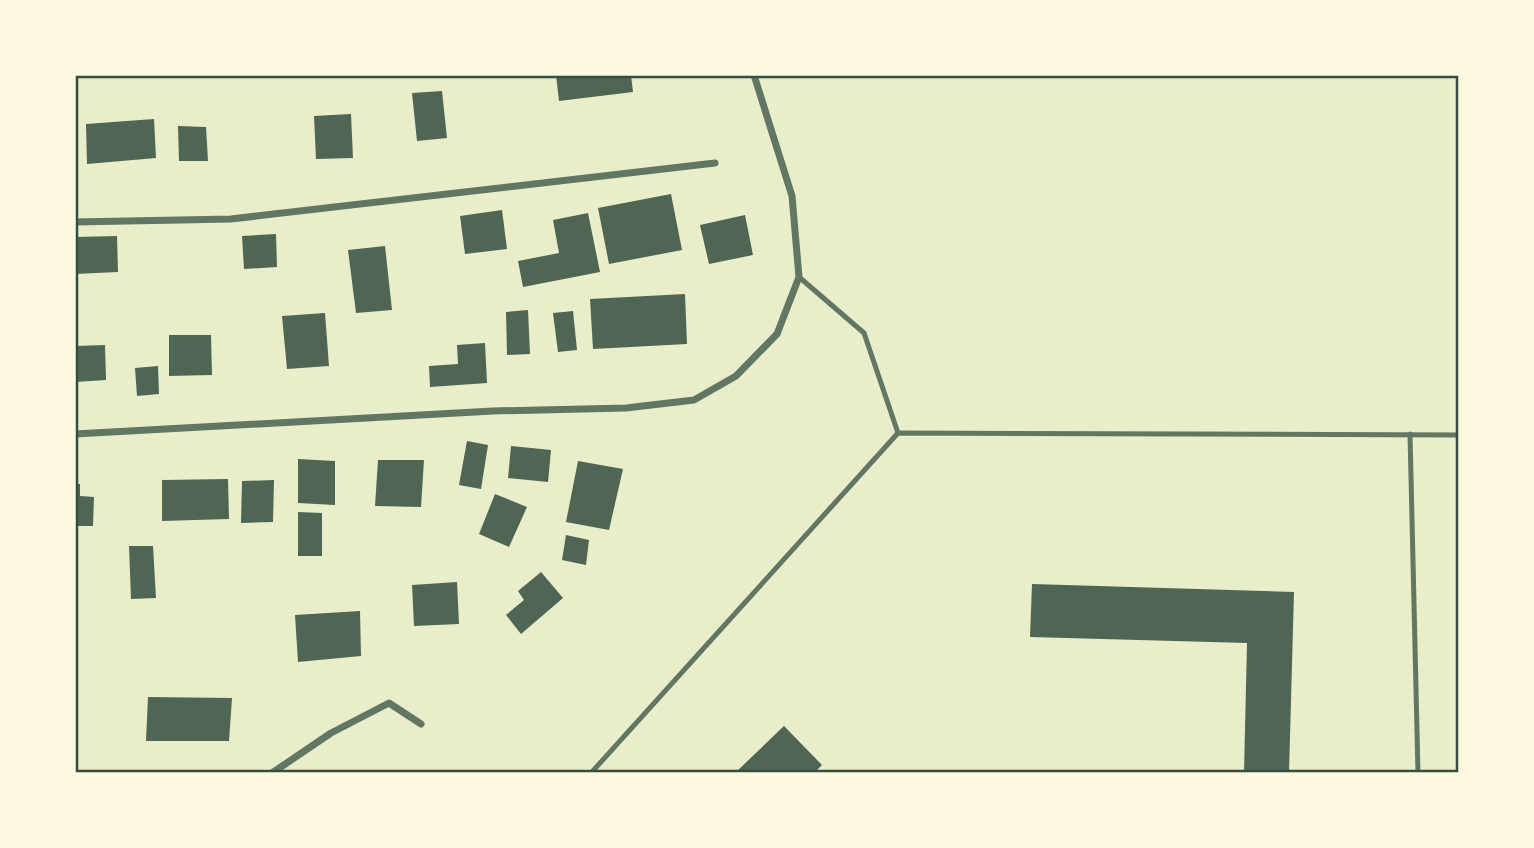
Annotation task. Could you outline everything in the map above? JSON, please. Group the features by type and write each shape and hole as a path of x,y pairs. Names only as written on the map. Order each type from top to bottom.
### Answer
{"street":[{"path":"75,435 493,411 626,408 694,400 736,376 778,334 799,277 792,196 754,75"},
{"path":"75,222 231,219 715,163"},
{"path":"272,773 331,733 389,703 421,724"}],"lane":[{"path":"799,277 864,333 898,433"},
{"path":"591,773 898,433 1459,435"},
{"path":"1409,434 1418,773"}],"building":[{"path":"556,75 631,75 633,92 559,101"},
{"path":"442,91 447,138 417,141 412,93"},
{"path":"351,114 353,158 316,159 314,116"},
{"path":"154,119 156,158 87,164 86,124"},
{"path":"178,126 206,127 208,161 179,161"},
{"path":"671,194 682,250 609,264 598,208"},
{"path":"502,210 507,249 465,254 460,216"},
{"path":"588,213 600,272 523,287 518,261 559,253 553,220"},
{"path":"745,215 753,255 709,264 700,225"},
{"path":"276,234 277,267 244,269 242,236"},
{"path":"117,236 118,272 75,274 75,237"},
{"path":"385,246 392,310 356,313 348,250"},
{"path":"685,294 687,344 593,349 590,299"},
{"path":"528,310 530,354 507,355 506,312"},
{"path":"573,311 577,350 558,352 553,313"},
{"path":"325,313 329,366 287,369 282,316"},
{"path":"169,335 211,335 212,375 169,376"},
{"path":"485,343 487,383 430,387 429,366 458,364 457,345"},
{"path":"105,345 106,380 75,382 75,346"},
{"path":"158,366 159,394 137,396 135,368"},
{"path":"467,441 488,445 481,489 459,485"},
{"path":"511,446 551,450 548,482 508,478"},
{"path":"298,459 335,461 335,505 298,503"},
{"path":"378,460 424,460 421,507 375,506"},
{"path":"578,461 623,469 609,530 566,522"},
{"path":"228,479 229,519 162,521 162,480"},
{"path":"274,480 273,522 241,523 242,481"},
{"path":"75,484 80,484 80,496 94,497 93,526 75,526"},
{"path":"495,494 527,507 509,547 479,534"},
{"path":"298,512 322,513 322,556 298,556"},
{"path":"566,535 589,540 586,565 562,560"},
{"path":"129,546 153,546 156,598 131,599"},
{"path":"541,572 563,598 521,634 506,615 524,600 518,591"},
{"path":"457,582 459,624 414,626 412,585"},
{"path":"1032,584 1294,592 1289,773 1244,773 1247,643 1030,637"},
{"path":"360,611 361,656 298,662 295,615"},
{"path":"148,697 232,698 229,741 146,741"},
{"path":"784,726 822,765 814,773 735,773"}]}
